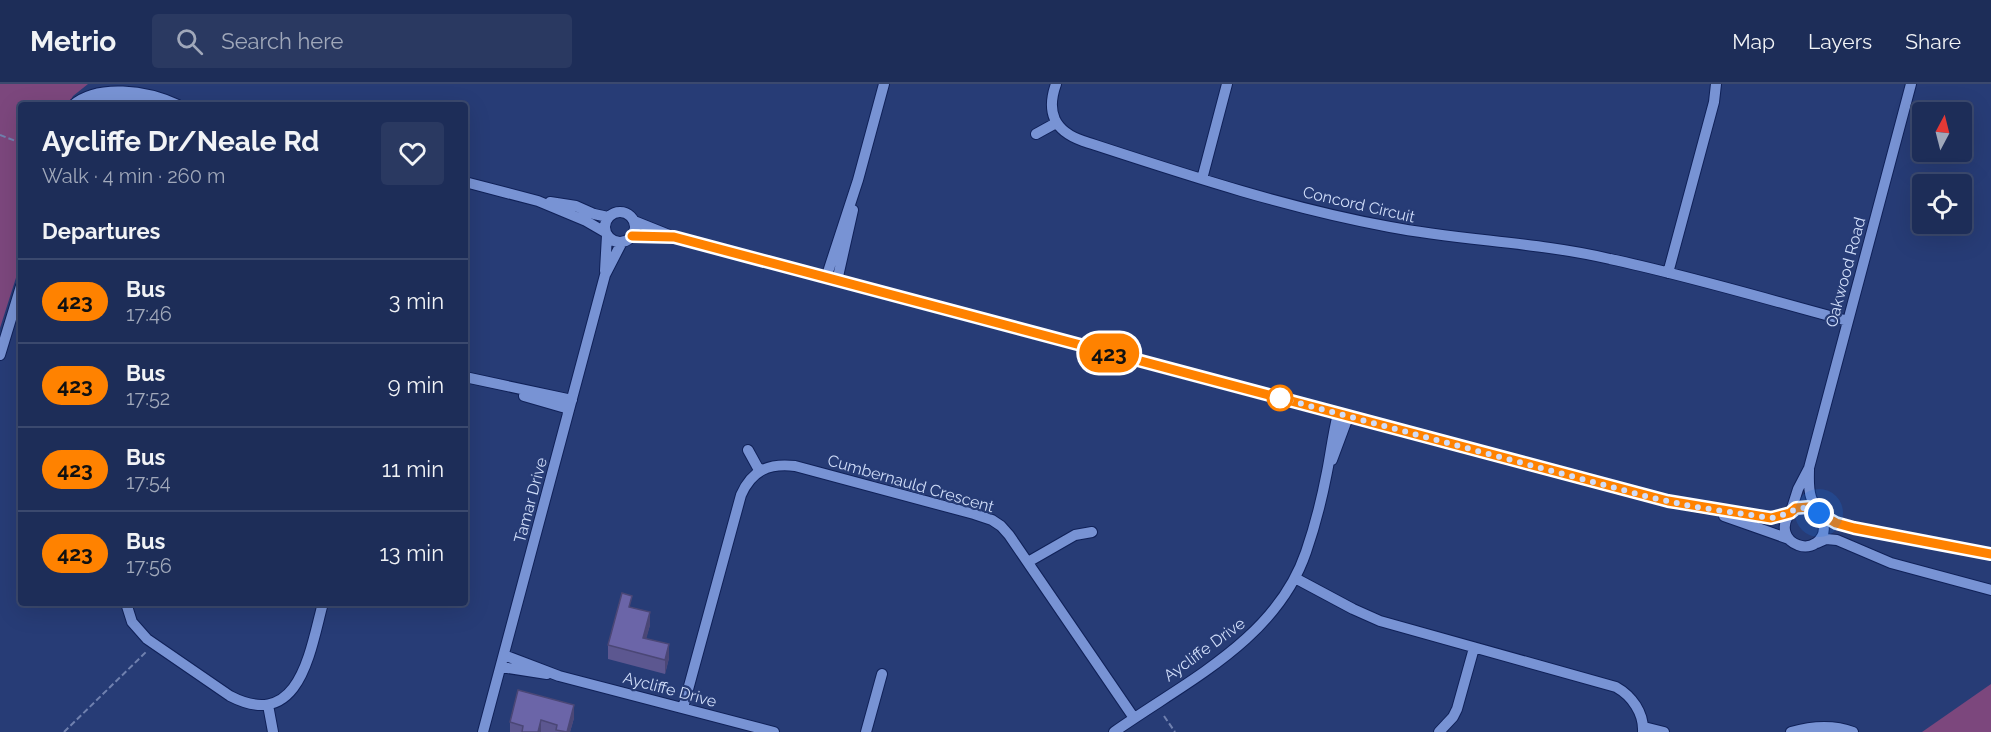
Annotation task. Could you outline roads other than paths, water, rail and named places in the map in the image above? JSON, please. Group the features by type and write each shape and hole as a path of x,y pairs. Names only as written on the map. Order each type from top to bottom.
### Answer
{"street":[{"path":"826,278 858,180 884,84"},
{"path":"1036,134 1056,123 1050,106 1056,84"},
{"path":"1202,179 1227,84"},
{"path":"1668,273 1714,102 1716,84"},
{"name":"Oakwood Road","path":"1791,512 1798,489 1809,468 1911,84"},
{"path":"76,102 86,91 97,86 122,85 171,102"},
{"path":"97,86 102,99"},
{"path":"95,102 102,99 121,98 154,102"},
{"name":"Concord Circuit","path":"1056,123 1068,135 1077,139 1202,179 1386,227 1454,238 1572,251 1668,273 1848,321"},
{"path":"837,281 858,180"},
{"path":"468,183 538,201 576,206 608,217"},
{"path":"538,201 586,221 606,233 613,241 622,242 632,236 674,237"},
{"path":"606,233 604,224 608,217 617,212 627,213 634,221 674,237 1649,497 1696,507 1771,518 1808,507 1836,523 1854,528 1991,554"},
{"path":"632,236 634,221"},
{"name":"Tamar Drive","path":"605,275 606,233"},
{"name":"Tamar Drive","path":"483,732 605,275 622,242"},
{"path":"0,355 18,296"},
{"path":"468,378 570,405"},
{"name":"Aycliffe Drive","path":"1114,732 1209,667 1254,633 1269,617 1295,578 1306,552 1328,472 1339,446 1343,415"},
{"path":"683,708 737,506 745,486 759,470 748,450"},
{"name":"Cumbernauld Crescent","path":"759,470 783,464 795,466 984,517 1001,526 1134,718"},
{"name":"Oakwood Road","path":"1809,468 1810,490 1820,514"},
{"path":"1696,507 1789,539 1799,546 1826,539 1837,540 1891,562 1991,590"},
{"path":"1789,539 1785,523 1791,512"},
{"path":"1816,543 1821,538 1824,526 1820,514"},
{"path":"1028,562 1075,535 1092,532"},
{"path":"1295,578 1380,621 1616,687 1633,700 1639,711 1643,730 1664,732"},
{"path":"127,606 132,622 155,645 230,696 248,704 268,705 284,700 300,680 306,668 322,606"},
{"path":"1439,732 1457,709 1474,648"},
{"name":"Aycliffe Drive","path":"504,655 559,676"},
{"name":"Aycliffe Drive","path":"501,667 559,676 774,732"},
{"path":"866,732 882,674"},
{"path":"268,705 273,732"},
{"path":"1791,732 1832,726 1852,732"}]}
